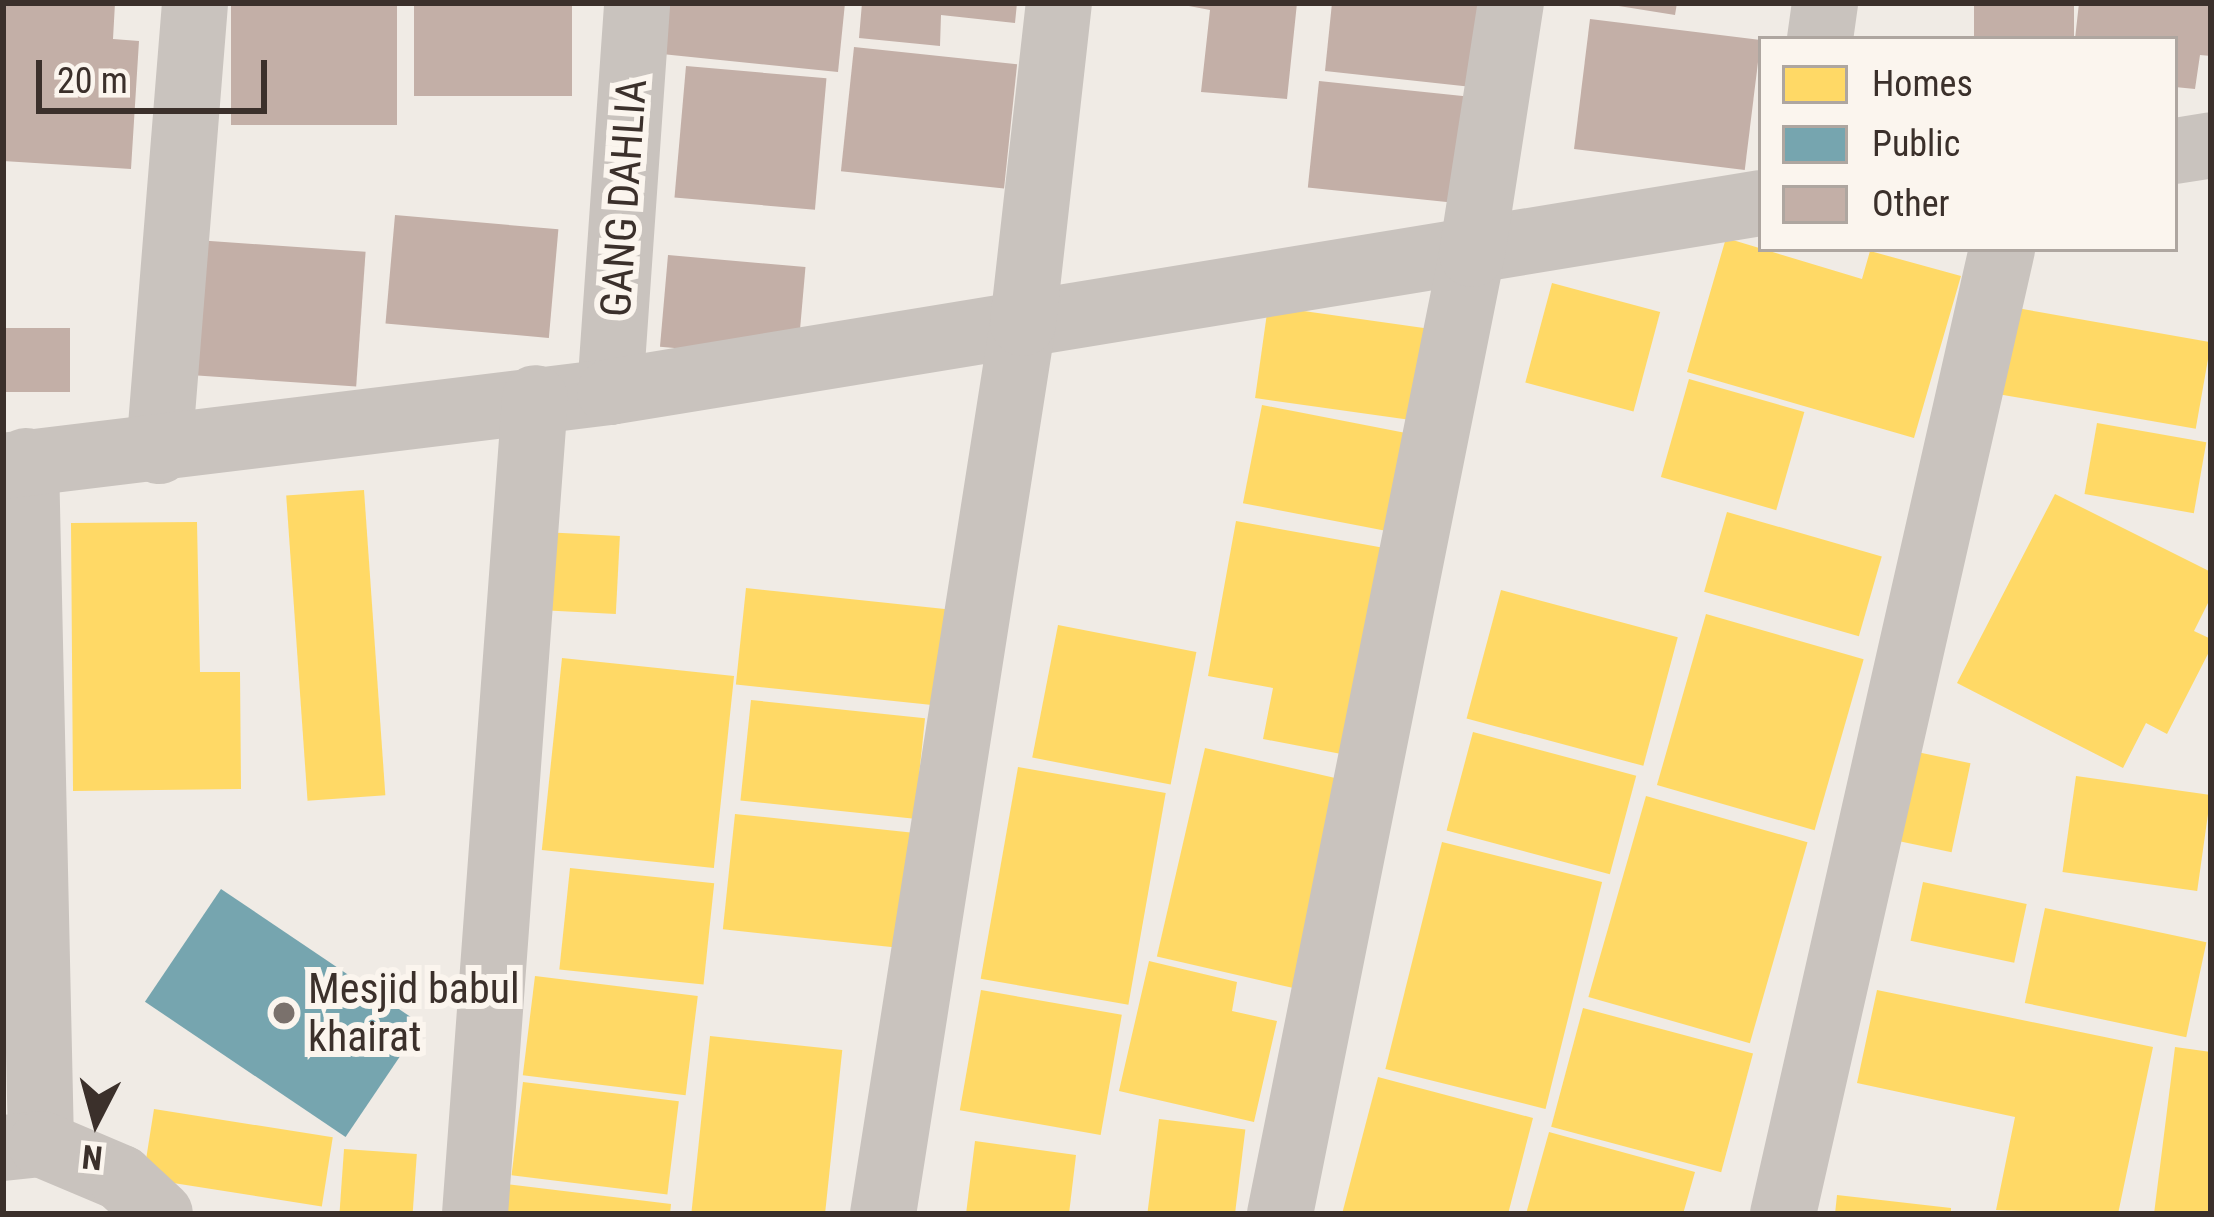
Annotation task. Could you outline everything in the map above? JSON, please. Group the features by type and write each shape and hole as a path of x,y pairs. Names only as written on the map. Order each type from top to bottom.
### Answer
{"street":[{"path":"159,451 195,3"},
{"name":"GANG DAHLIA","path":"610,392 638,3"},
{"path":"883,1214 1023,323 1059,3"},
{"path":"1280,1214 1472,254 1510,3"},
{"path":"1820,36 1825,3"},
{"path":"2178,150 2211,145"},
{"path":"160,1214 121,1178 22,1146 14,464 159,451 535,398 610,392 1472,254 1758,203"},
{"path":"1783,1214 2001,252"},
{"path":"475,1214 535,398"}],"building: Homes":[{"path":"1726,238 1758,248 1758,252 1772,252 1862,279 1870,252 1961,276 1914,438 1687,372"},
{"path":"1552,283 1660,312 1634,411 1525,382"},
{"path":"1268,306 1425,328 1413,420 1255,398"},
{"path":"2017,308 2211,342 2196,429 2002,395"},
{"path":"1689,379 1804,412 1776,510 1661,477"},
{"path":"1262,405 1416,435 1397,533 1243,503"},
{"path":"2097,423 2206,442 2194,513 2084,494"},
{"path":"364,490 385,795 308,801 286,495"},
{"path":"2055,494 2211,572 2211,597 2194,631 2211,639 2211,648 2167,734 2146,723 2123,768 1957,683"},
{"path":"1727,512 1882,556 1859,636 1704,592"},
{"path":"1236,521 1401,551 1362,758 1263,739 1273,688 1208,676"},
{"path":"197,522 200,672 240,672 241,789 73,791 71,523"},
{"path":"543,532 620,536 616,614 539,610"},
{"path":"746,588 952,610 942,706 736,684"},
{"path":"1501,590 1678,637 1643,766 1467,718"},
{"path":"1706,614 1864,659 1815,830 1657,785"},
{"path":"1058,625 1196,652 1171,784 1032,758"},
{"path":"562,658 734,676 714,868 542,850"},
{"path":"751,700 925,718 914,819 740,800"},
{"path":"1473,732 1636,776 1610,874 1447,831"},
{"path":"1205,748 1348,781 1300,990 1157,957"},
{"path":"1903,749 1970,763 1952,852 1884,838"},
{"path":"1018,767 1166,793 1128,1005 981,979"},
{"path":"2076,776 2211,795 2197,891 2063,872"},
{"path":"1646,796 1807,842 1750,1043 1588,997"},
{"path":"735,814 913,833 901,948 723,929"},
{"path":"1442,842 1602,882 1545,1109 1385,1069"},
{"path":"570,868 714,883 704,985 559,969"},
{"path":"1923,882 2027,904 2014,963 1911,941"},
{"path":"2045,908 2206,942 2186,1037 2025,1003"},
{"path":"1149,961 1237,982 1232,1011 1277,1021 1254,1122 1119,1091"},
{"path":"535,976 698,996 686,1095 523,1075"},
{"path":"981,990 1122,1015 1101,1135 960,1110"},
{"path":"1877,990 2153,1047 2118,1214 1996,1210 2015,1117 1857,1083"},
{"path":"1583,1008 1753,1054 1721,1172 1551,1127"},
{"path":"710,1036 842,1050 825,1214 691,1214"},
{"path":"2175,1047 2211,1052 2211,1214 2154,1214"},
{"path":"1378,1077 1533,1118 1508,1214 1342,1214"},
{"path":"523,1082 679,1101 667,1194 512,1175"},
{"path":"154,1109 333,1137 322,1206 143,1178"},
{"path":"1159,1119 1245,1130 1235,1214 1147,1214"},
{"path":"1549,1132 1695,1172 1683,1214 1526,1214"},
{"path":"975,1141 1076,1155 1069,1214 966,1214"},
{"path":"344,1149 417,1154 413,1214 339,1214"},
{"path":"498,1183 671,1204 670,1214 494,1214"},
{"path":"1837,1195 1951,1208 1951,1214 1835,1214"}],"building: Public":[{"name":"Mesjid babul khairat","path":"221,889 422,1024 346,1137 145,1002"}],"building: Other":[{"path":"3,3 115,3 113,39 139,41 131,169 3,161"},
{"path":"231,3 397,3 397,125 231,125"},
{"path":"414,3 572,3 572,96 414,96"},
{"path":"657,3 845,3 838,72 652,53"},
{"path":"862,3 1017,3 1015,23 941,15 940,46 859,38"},
{"path":"1173,3 1297,3 1287,99 1201,92 1210,10"},
{"path":"1332,3 1480,3 1472,87 1325,71"},
{"path":"1600,3 1677,3 1675,15"},
{"path":"1974,3 2074,3 2074,36 1974,36"},
{"path":"2079,3 2211,3 2211,56 2200,55 2195,89 2178,87 2178,36 2075,36"},
{"path":"1590,19 1758,40 1745,170 1574,149"},
{"path":"854,47 1017,64 1004,188 841,171"},
{"path":"686,66 826,78 815,210 674,197"},
{"path":"1319,81 1472,97 1461,204 1308,187"},
{"path":"395,215 558,229 549,338 386,324"},
{"path":"196,240 366,252 356,387 187,375"},
{"path":"668,255 805,267 797,359 660,347"},
{"path":"3,328 70,328 70,392 3,392"}],"place":[{"name":"Mesjid babul khairat","path":"284,1013"}]}
